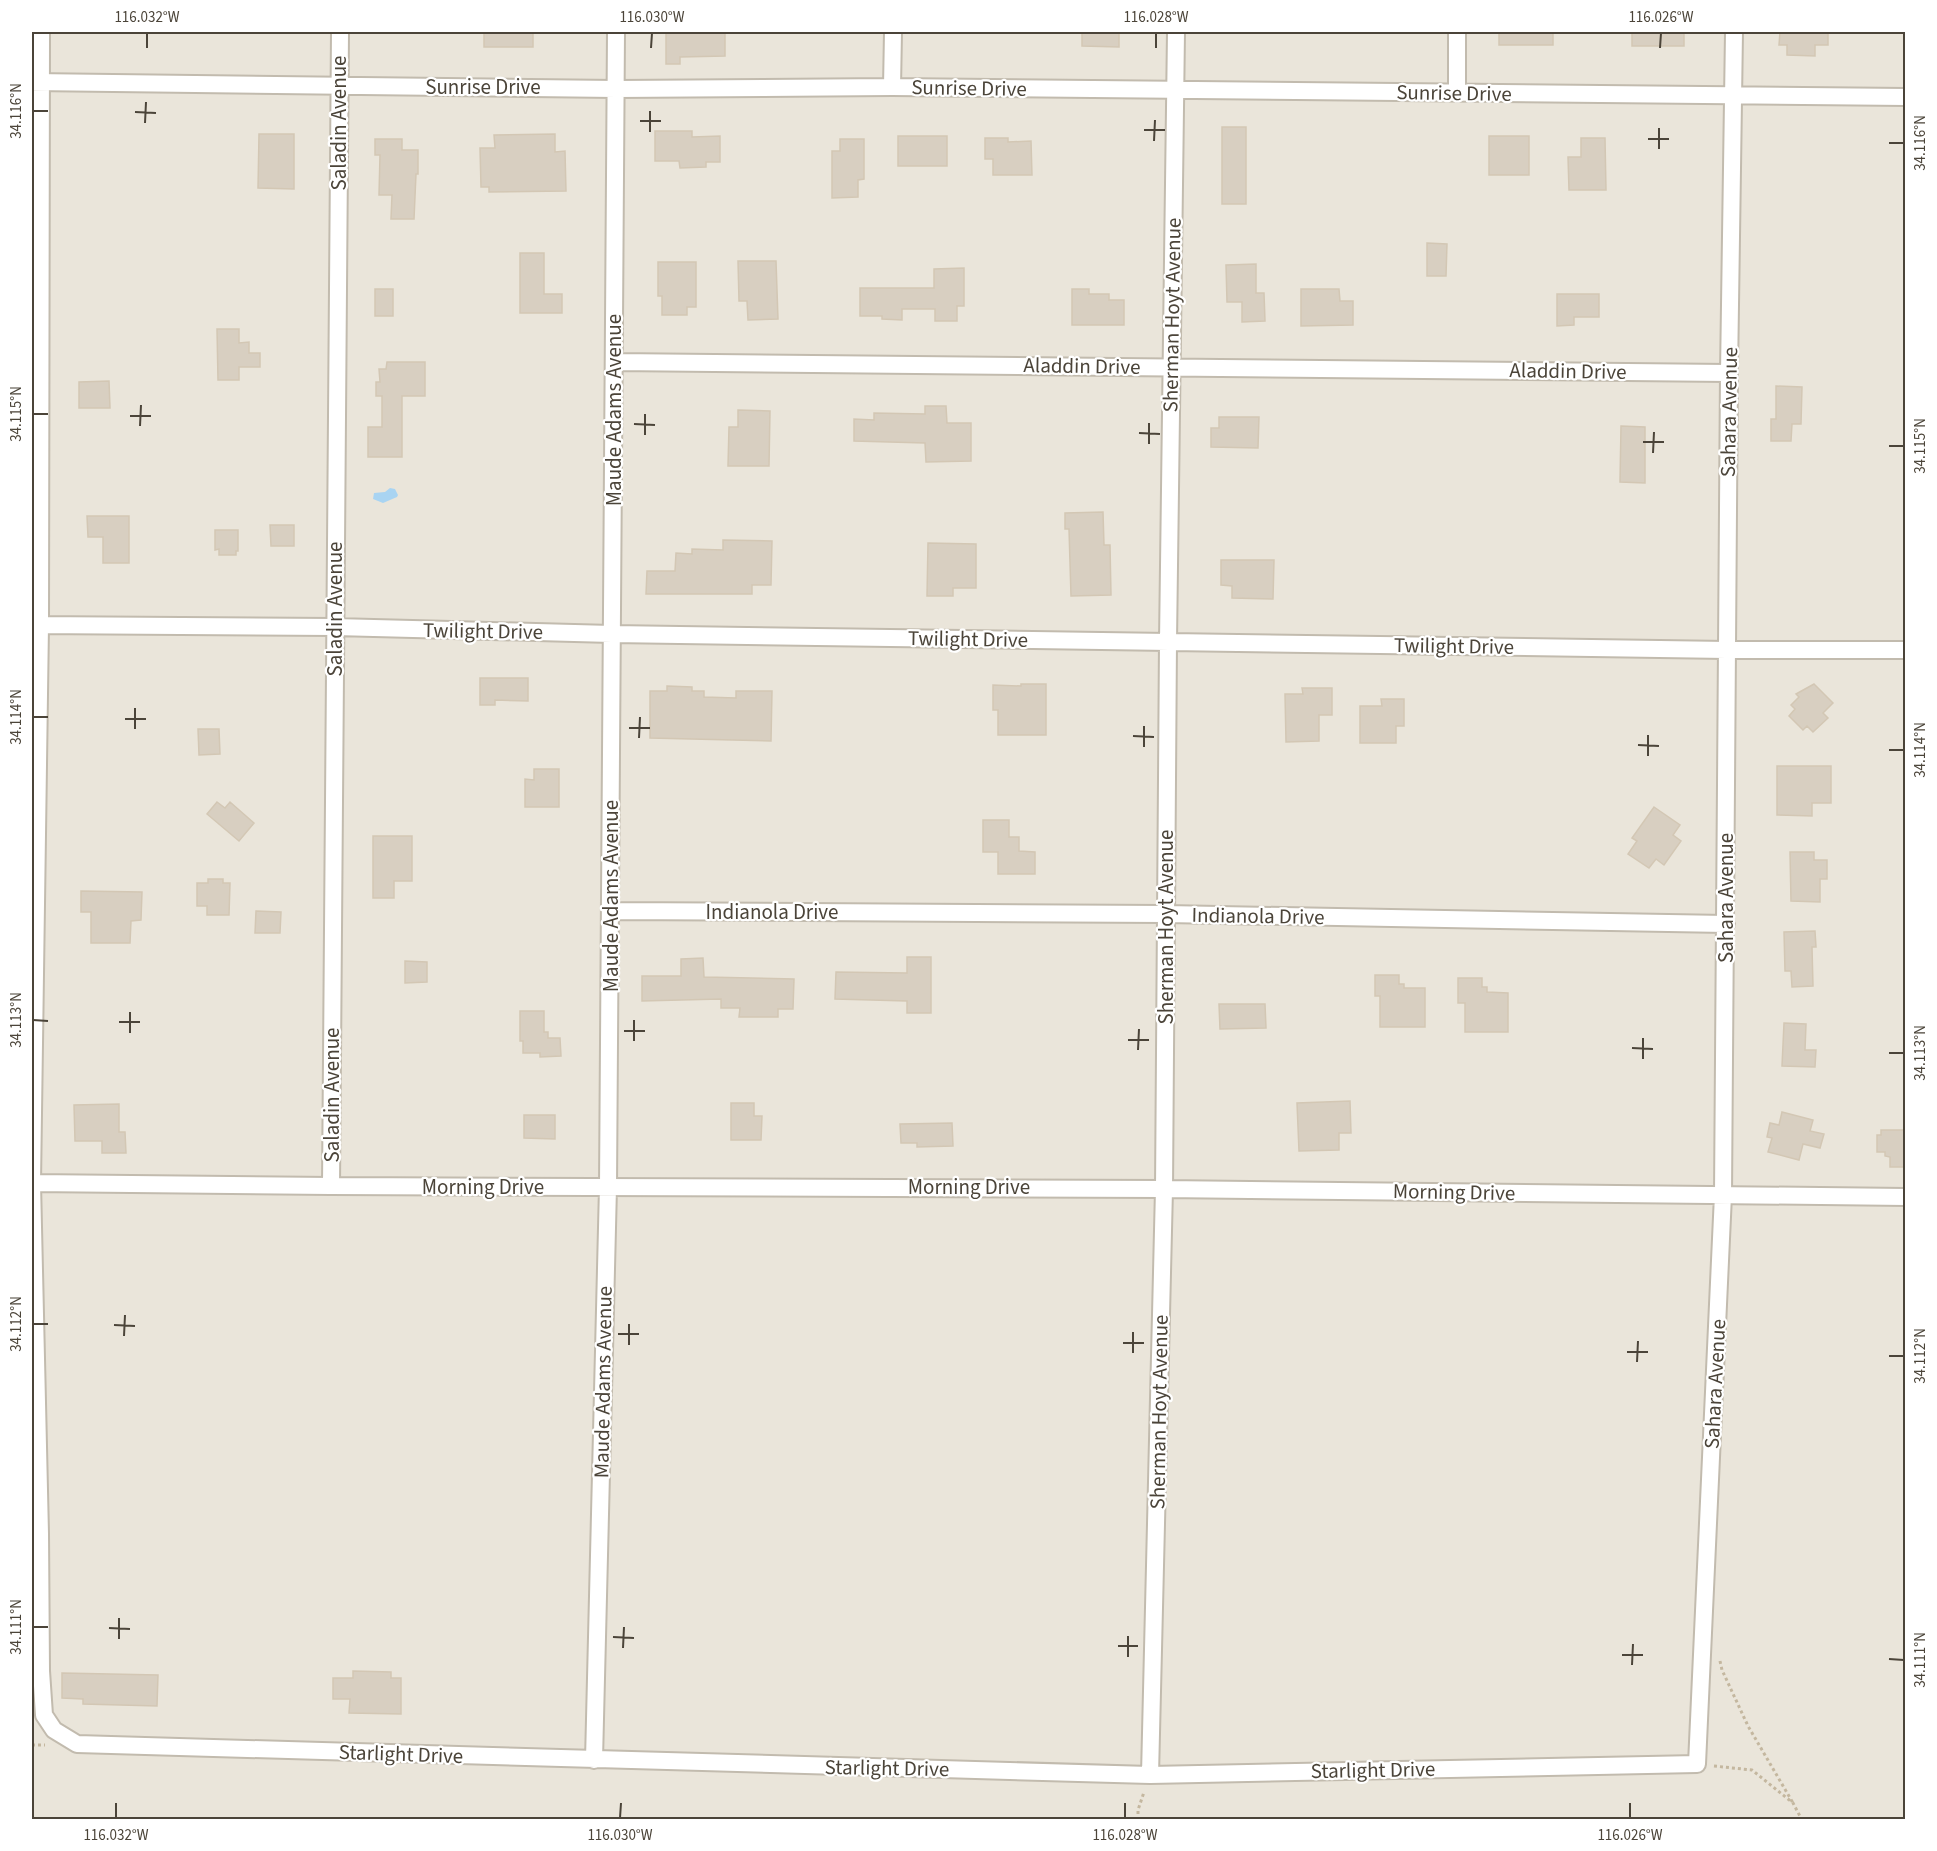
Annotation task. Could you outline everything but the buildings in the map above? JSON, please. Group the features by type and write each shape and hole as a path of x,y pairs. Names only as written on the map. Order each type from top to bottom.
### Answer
{"street":[{"path":"32,1183 36,625 36,82 41,32"},
{"name":"Saladin Avenue","path":"331,1186 340,32"},
{"name":"Maude Adams Avenue","path":"594,1760 608,1187 616,32"},
{"path":"892,87 893,32"},
{"name":"Sherman Hoyt Avenue","path":"1150,1774 1164,1188 1176,32"},
{"path":"1457,32 1457,93"},
{"name":"Sahara Avenue","path":"1697,1764 1723,1195 1734,32"},
{"name":"Sunrise Drive","path":"36,82 616,88 892,87 1905,97"},
{"name":"Aladdin Drive","path":"615,362 1729,373"},
{"name":"Twilight Drive","path":"36,625 335,627 612,634 1727,650 1905,650"},
{"name":"Indianola Drive","path":"611,911 1166,914 1726,924"},
{"name":"Morning Drive","path":"32,1183 1164,1188 1905,1197"},
{"name":"Starlight Drive","path":"32,1183 41,1671 44,1715 54,1730 77,1744 1150,1774 1697,1764"}],"path":[{"path":"1719,1659 1722,1671 1748,1725 1802,1820"},
{"path":"1697,1764 1752,1770 1793,1803"},
{"path":"1138,1820 1138,1810 1150,1774"}],"shaded area":[{"path":"32,32 1905,32 1905,1819 32,1819"}],"water":[{"path":"390,488 395,489 397,497 383,503 373,499 374,493 385,492"}]}
